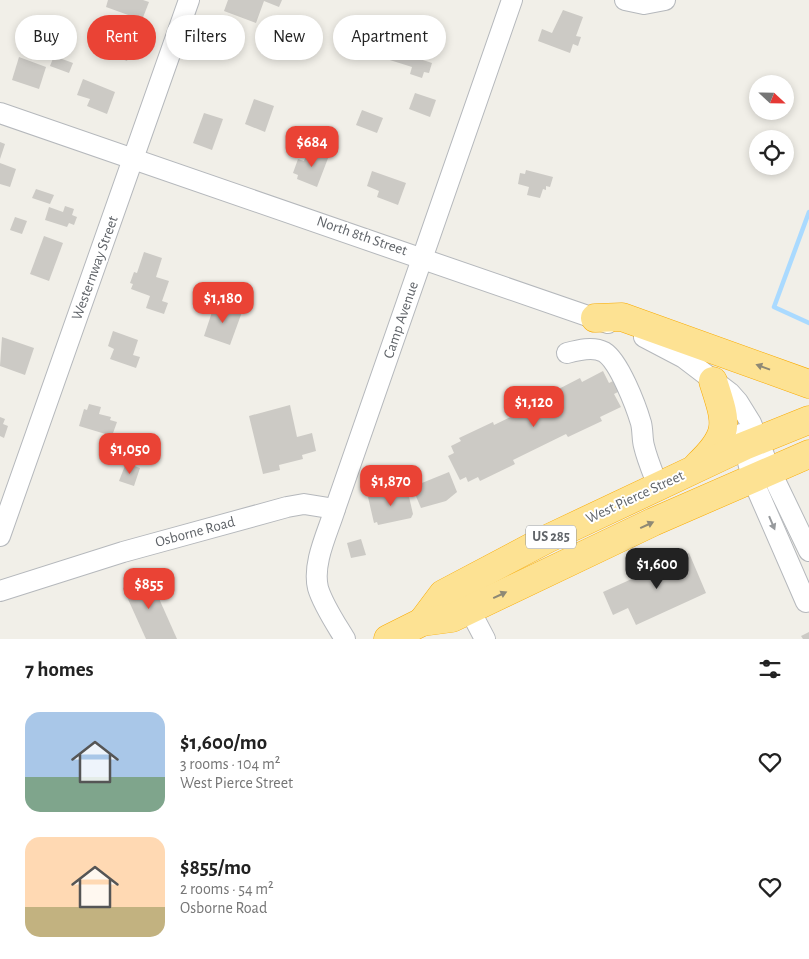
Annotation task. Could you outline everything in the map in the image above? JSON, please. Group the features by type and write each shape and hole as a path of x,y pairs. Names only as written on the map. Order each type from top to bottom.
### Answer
{"highway":[{"path":"594,318 622,317 809,384"},
{"path":"693,470 717,445 725,424 724,412 713,381"},
{"name":"West Pierce Street","path":"388,639 422,622 452,618 463,598 547,539 751,443 809,420"},
{"name":"West Pierce Street","path":"463,598 809,454"}],"street":[{"name":"Westernway Street","path":"0,536 189,0"},
{"name":"Camp Avenue","path":"345,639 319,589 317,578 319,563 335,509 512,0"},
{"path":"625,0 652,4 665,0"},
{"name":"North 8th Street","path":"0,112 594,318 658,343 684,358 730,393 738,402 761,474"},
{"path":"567,353 580,349 593,349 605,353 613,362 629,390 638,416 644,446 658,486"},
{"path":"761,474 809,551"},
{"path":"761,474 806,602"},
{"name":"Osborne Road","path":"0,590 123,552 288,507 304,504 335,509"},
{"path":"463,598 485,639"}],"building":[{"path":"108,0 143,0 149,2 144,15 128,15 106,7"},
{"path":"228,0 282,0 279,7 264,1 259,15 255,15 255,23 245,19 245,15 235,15 224,11"},
{"path":"563,10 583,17 576,36 581,37 578,46 573,44 570,53 538,41 542,29 552,33"},
{"path":"18,60 27,60 46,67 39,89 12,80"},
{"path":"52,60 65,60 73,63 69,73 50,66"},
{"path":"390,60 423,60 432,63 429,73 424,72 422,78 410,74 412,67"},
{"path":"83,79 115,92 107,114 87,106 90,99 77,95"},
{"path":"415,93 436,100 430,117 409,109"},
{"path":"254,99 274,106 265,132 245,124"},
{"path":"362,110 383,118 377,133 356,125"},
{"path":"204,113 223,119 212,150 193,143"},
{"path":"0,142 5,144 0,159"},
{"path":"322,149 330,153 317,187 297,179 298,175 293,173 298,159 304,161 308,151 320,156"},
{"path":"0,163 16,169 10,187 0,184"},
{"path":"526,170 553,177 550,187 546,186 546,190 543,189 540,198 527,195 529,187 518,184 520,173 525,174"},
{"path":"372,171 406,183 398,205 377,197 379,191 367,186"},
{"path":"36,189 54,195 50,204 32,198"},
{"path":"65,206 74,209 72,215 77,217 74,225 69,223 67,227 45,220 49,207 63,212"},
{"path":"15,217 27,221 22,234 10,230"},
{"path":"44,236 63,243 49,281 30,274"},
{"path":"144,252 162,258 156,277 169,281 162,301 168,303 164,314 146,308 150,296 131,289 133,284 130,283 134,272 137,273"},
{"path":"215,303 242,312 230,345 204,336"},
{"path":"113,331 138,340 133,355 140,357 136,368 110,359 114,349 108,346"},
{"path":"2,337 34,348 25,375 0,366"},
{"path":"603,371 609,383 615,380 620,391 614,394 621,407 600,417 602,421 568,437 566,434 513,460 515,464 480,481 478,477 468,482 466,477 460,480 448,456 454,453 451,446 461,441 459,438 493,422 494,425 549,398 547,395 580,378 582,382"},
{"path":"89,404 101,407 99,414 111,417 110,420 117,422 112,436 79,426 84,409 87,410"},
{"path":"290,405 297,437 312,433 316,451 302,455 303,459 279,465 280,470 263,474 249,416"},
{"path":"0,417 5,419 3,424 8,426 4,438 0,436"},
{"path":"126,463 140,468 134,486 119,481"},
{"path":"449,472 457,492 446,501 421,508 412,487"},
{"path":"407,488 413,514 411,518 378,525 377,522 374,523 368,497"},
{"path":"361,539 366,555 351,558 347,543"},
{"path":"689,553 706,593 636,625 628,608 613,615 603,592"},
{"path":"149,576 177,639 146,639 123,588"},
{"path":"809,632 809,639 803,639 801,636"}],"waterway":[{"path":"809,212 774,307 809,323"}]}
